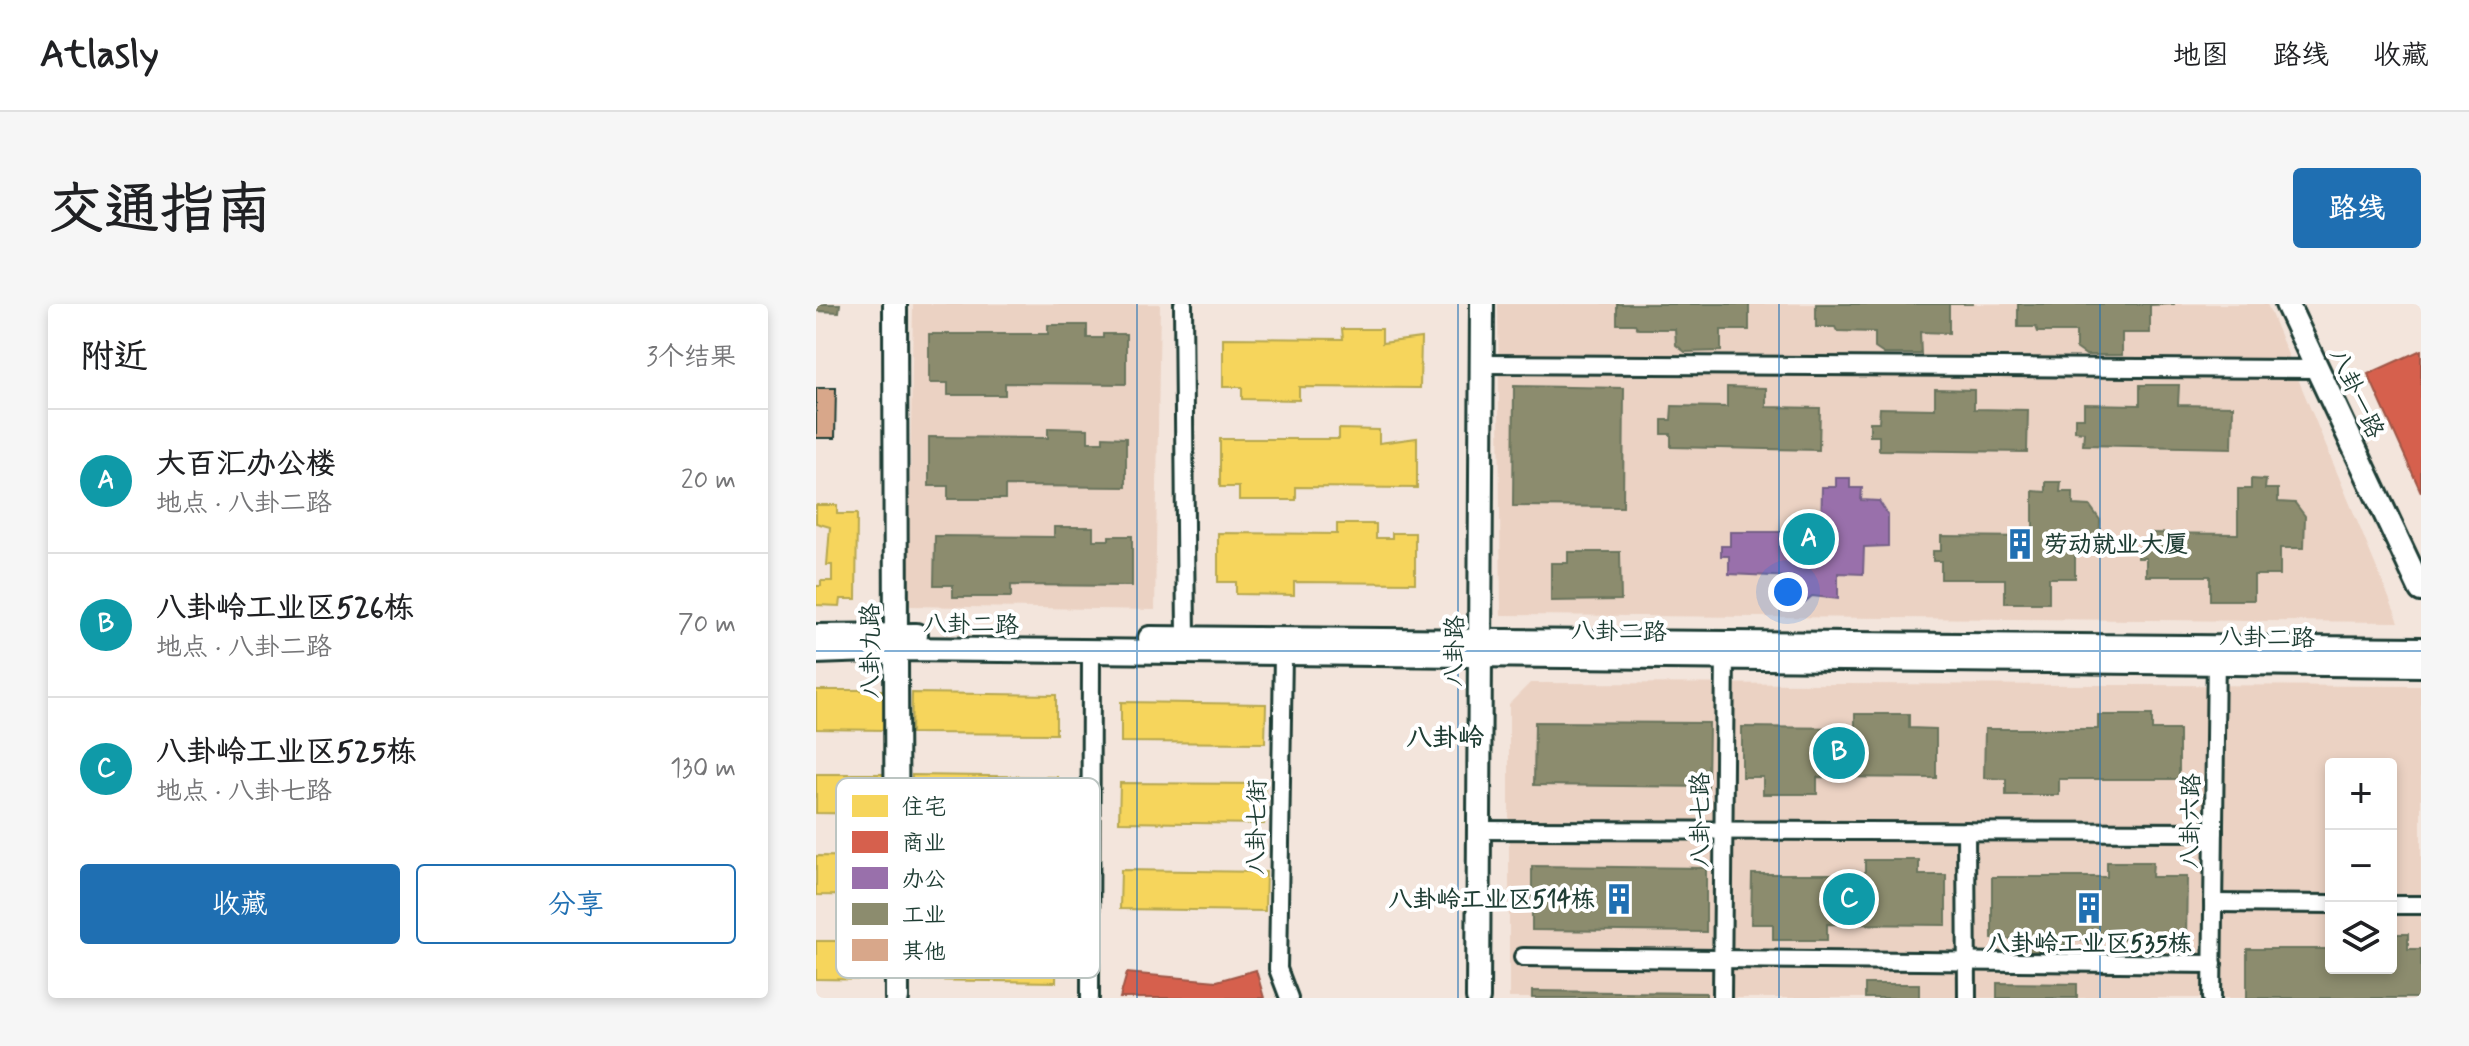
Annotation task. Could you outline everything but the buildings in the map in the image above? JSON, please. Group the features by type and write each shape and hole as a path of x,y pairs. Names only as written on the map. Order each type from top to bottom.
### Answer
{"street":[{"name":"八卦九路","path":"895,304 897,778"},
{"path":"1183,304 1186,638"},
{"name":"八卦路","path":"1478,998 1482,304"},
{"name":"八卦一路","path":"2287,304 2421,590"},
{"path":"1483,364 2317,369"},
{"name":"八卦二路","path":"816,636 1091,653 1283,654 1480,648"},
{"name":"八卦二路","path":"816,652 897,641 1186,638 1480,648 1724,651 2216,654 2421,649"},
{"name":"八卦七路","path":"1722,998 1724,651"},
{"path":"1091,653 1091,778"},
{"name":"八卦七街","path":"1283,654 1278,969 1289,998"},
{"name":"八卦二路","path":"2216,654 2421,665"},
{"name":"八卦六路","path":"2212,998 2216,654"},
{"path":"1479,830 2214,832"},
{"path":"1966,831 1967,998"},
{"path":"2213,903 2325,904"},
{"path":"2397,905 2421,905"},
{"path":"1523,957 2213,964"},
{"path":"1090,978 1090,998"}],"shaded area":[{"path":"913,304 1160,304 1155,610 908,606"},
{"path":"1498,304 2267,304 2399,622 1501,615"},
{"path":"1530,683 2421,686 2421,998 1509,998 1509,704"}],"place":[{"name":"大百汇办公楼","path":"1809,539"},
{"name":"劳动就业大厦","path":"2020,544"},
{"name":"八卦岭工业区526栋","path":"1839,753"},
{"name":"八卦岭工业区514栋","path":"1619,899"},
{"name":"八卦岭工业区525栋","path":"1849,899"},
{"name":"八卦岭工业区535栋","path":"2089,908"}],"district":[{"name":"八卦岭","path":"1445,737"}]}
